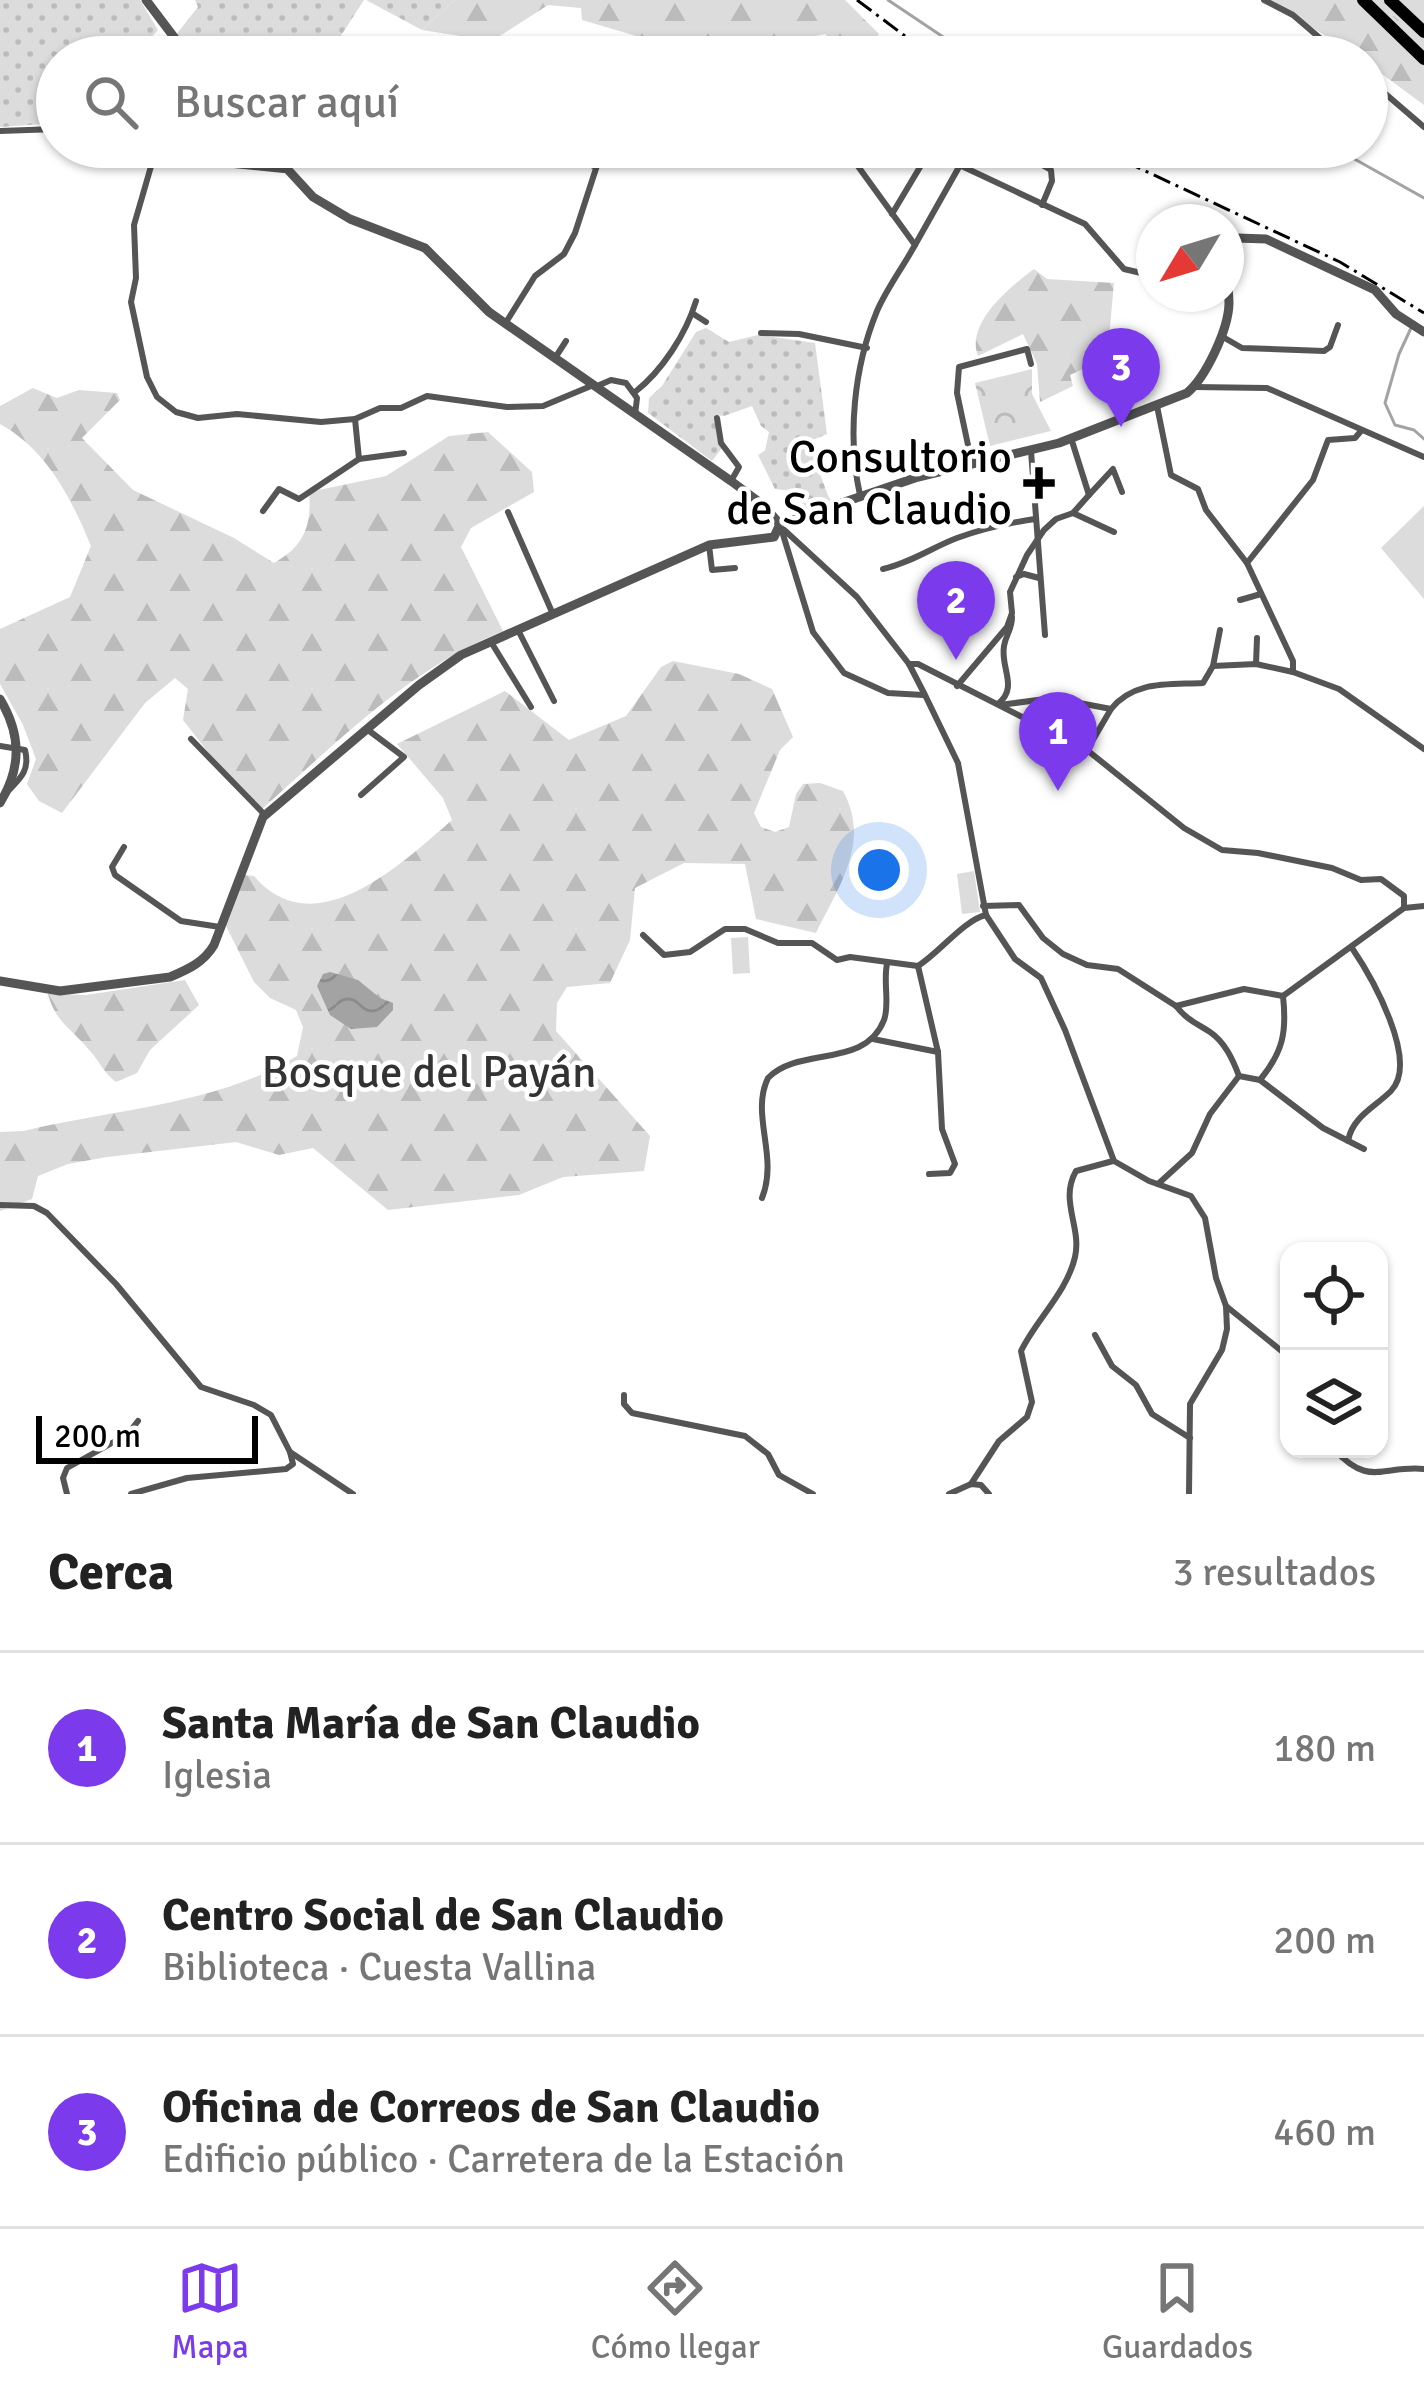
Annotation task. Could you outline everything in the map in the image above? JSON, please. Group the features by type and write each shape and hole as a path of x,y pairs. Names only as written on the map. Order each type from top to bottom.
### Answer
{"highway":[{"path":"1363,0 1424,58"},
{"path":"1390,0 1424,32"}],"street":[{"path":"146,0 173,36"},
{"path":"1264,0 1317,36"},
{"path":"1388,96 1424,127"},
{"path":"0,131 36,130"},
{"path":"151,168 134,225 136,278 131,302 143,361 157,397 176,412 198,418 237,414 321,422 410,406 427,396 507,407 543,406 618,380 635,392"},
{"path":"268,168 287,170 331,209 425,248 505,324 731,481 857,597 909,664 958,763 985,911 1015,958 1041,978 1114,1161 1183,1192 1205,1218 1226,1306 1222,1350 1190,1404 1189,1494"},
{"path":"505,324 536,276 564,254 596,168"},
{"path":"859,168 915,245"},
{"path":"892,214 915,168"},
{"path":"860,495 852,460 856,382 878,310 958,168"},
{"path":"961,168 1085,224 1124,269 1136,272"},
{"path":"1042,205 1052,181 1047,168"},
{"path":"1244,238 1266,238 1375,290 1410,326 1424,332"},
{"path":"635,415 635,392 655,374 696,301"},
{"path":"1194,387 1228,312"},
{"path":"692,314 706,322"},
{"path":"1220,335 1242,348 1324,351 1338,325"},
{"path":"761,332 800,334 867,348"},
{"path":"554,359 566,341"},
{"path":"972,464 957,394 959,367 1027,349 1031,364"},
{"path":"0,981 61,991 170,977 206,958 265,815 366,727 461,655 709,545 774,537 780,526 860,495 1072,438 1194,387 1267,388 1424,457"},
{"path":"1156,406 1171,475 1198,489 1206,510 1247,563 1293,661 1293,672"},
{"path":"717,418 721,442 739,467 731,481"},
{"path":"356,419 359,459"},
{"path":"1247,563 1313,480 1328,440 1354,438 1361,431"},
{"path":"1072,438 1089,495"},
{"path":"1031,451 1045,635"},
{"path":"263,511 279,489 299,499 359,459 404,453"},
{"path":"997,706 1010,687 1004,649 1012,630 1010,592 1024,560 1056,519 1072,513 1113,469 1122,492"},
{"path":"508,512 554,616"},
{"path":"1072,513 1114,532"},
{"path":"884,569 987,528 1034,519"},
{"path":"780,526 813,632 844,673 888,693 926,695"},
{"path":"709,545 712,570 735,568"},
{"path":"1024,560 1037,565"},
{"path":"1016,577 1037,565"},
{"path":"1016,577 1039,578"},
{"path":"1240,600 1262,594"},
{"path":"957,686 1007,627 1012,613"},
{"path":"518,630 554,701"},
{"path":"1087,750 1121,696 1138,687 1203,683 1213,666 1220,630"},
{"path":"1256,664 1257,638"},
{"path":"491,642 531,707"},
{"path":"909,664 918,664 1087,750 1184,828 1222,850 1332,868 1361,880 1381,879 1404,896 1404,908"},
{"path":"1213,666 1256,664 1339,689 1424,749"},
{"path":"997,706 1053,698 1111,709"},
{"path":"0,699 15,729 18,749 14,775 0,803"},
{"path":"361,795 404,757 366,727"},
{"path":"191,739 265,815"},
{"path":"0,746 18,749"},
{"path":"124,847 112,867 115,875 181,921 220,927"},
{"path":"643,935 664,955 690,952 725,929 745,929 778,943 812,943 837,960 850,957 918,966 951,943 968,921 985,911 1019,905 1043,938 1063,953 1087,964 1118,969 1212,1033 1239,1076"},
{"path":"1177,1006 1244,989 1283,996 1404,908 1424,906"},
{"path":"1348,1141 1351,1127 1397,1084 1400,1064 1381,996 1352,948"},
{"path":"873,1039 887,1013 887,964"},
{"path":"918,966 938,1052 942,1129 955,1164 950,1173 929,1174"},
{"path":"1260,1080 1283,1047 1287,1029 1283,996"},
{"path":"762,1198 770,1174 762,1106 769,1078 789,1064 836,1055 873,1039 938,1052"},
{"path":"1239,1076 1260,1080 1313,1121 1364,1149"},
{"path":"1158,1184 1192,1153 1210,1114 1239,1076"},
{"path":"971,1484 999,1441 1027,1417 1032,1402 1021,1352 1076,1256 1068,1206 1070,1181 1076,1171 1114,1161"},
{"path":"0,1205 34,1206 47,1214 116,1284 186,1373 201,1387 271,1415 290,1452 292,1464 286,1469 187,1478 131,1494"},
{"path":"1226,1306 1280,1350"},
{"path":"1095,1335 1112,1366 1136,1385 1152,1414 1190,1438"},
{"path":"624,1395 624,1404 632,1413 752,1439 768,1454 779,1475 813,1494"},
{"path":"68,1494 63,1478 67,1468 128,1434 138,1421"},
{"path":"290,1452 353,1494"},
{"path":"1344,1458 1372,1475 1422,1466"},
{"path":"949,1494 971,1484 982,1485 989,1494"}],"green space":[{"path":"0,0 140,0 158,30 152,36 36,36 36,124 0,127"},
{"path":"195,0 364,0 341,36 175,36 198,7"},
{"path":"366,0 455,0 422,30"},
{"path":"455,0 845,0 879,34 636,36 582,20 581,8 548,5 500,36 422,30"},
{"path":"1268,0 1424,0 1424,105 1388,78 1388,36 1325,36"},
{"path":"1034,269 1047,279 1114,283 1108,349 1135,352 1095,375 1085,368 1070,375 1073,386 1040,402 1037,364 1023,334 978,356 976,343 992,306"},
{"path":"706,328 729,342 758,335 815,343 827,434 808,442 833,500 805,510 799,492 775,489 758,455 765,451 769,432 752,406 715,415 722,448 712,461 648,413 649,398 662,386 696,332"},
{"path":"1032,369 1032,394 1051,431 990,446 975,383"},
{"path":"33,388 57,398 79,390 117,393 120,400 82,438 133,490 234,538 274,563 293,550 304,534 309,492 386,476 449,436 488,432 532,472 534,492 471,528 461,547 503,631 405,687 261,810 229,779 183,720 188,689 175,678 145,703 62,813 39,801 27,784 36,759 0,684 0,629 70,597 91,546 66,493 44,461 0,424 0,406"},
{"path":"1424,506 1424,599 1381,548"},
{"name":"Bosque del Payán","path":"673,661 739,674 772,689 793,737 780,750 754,813 761,827 775,832 789,827 803,784 820,783 843,791 851,810 853,846 816,933 756,919 745,864 684,863 635,888 630,940 610,983 567,987 557,1003 556,1031 650,1136 644,1171 563,1177 519,1195 388,1210 313,1148 279,1155 236,1142 68,1164 38,1176 32,1199 0,1211 0,1132 165,1104 234,1085 297,1056 303,1027 296,1010 270,998 254,982 225,924 244,875 254,876 278,896 304,903 330,901 383,876 452,820 443,798 397,744 505,691 569,740 626,716 661,667"},
{"path":"974,871 980,912 962,914 957,874"},
{"path":"748,937 750,973 733,974 731,938"},
{"name":"Bosque del Payán","path":"185,980 199,1005 150,1050 137,1073 116,1082 60,1019 48,994 86,995"}],"water":[{"path":"323,974 358,980 393,1003 393,1010 377,1027 351,1029 330,1015 317,986"}],"waterway":[{"path":"888,0 942,36"},
{"path":"1370,168 1424,198"},
{"path":"1411,328 1385,403 1395,425 1414,430 1424,439"}],"railway":[{"path":"857,0 905,36"},
{"path":"1139,168 1340,262 1424,313"}],"place":[{"name":"Oficina de Correos de San Claudio","path":"1121,427"},
{"name":"Consultorio de San Claudio","path":"1039,483"},
{"name":"Centro Social de San Claudio","path":"956,660"},
{"name":"Santa María de San Claudio","path":"1058,791"}]}
